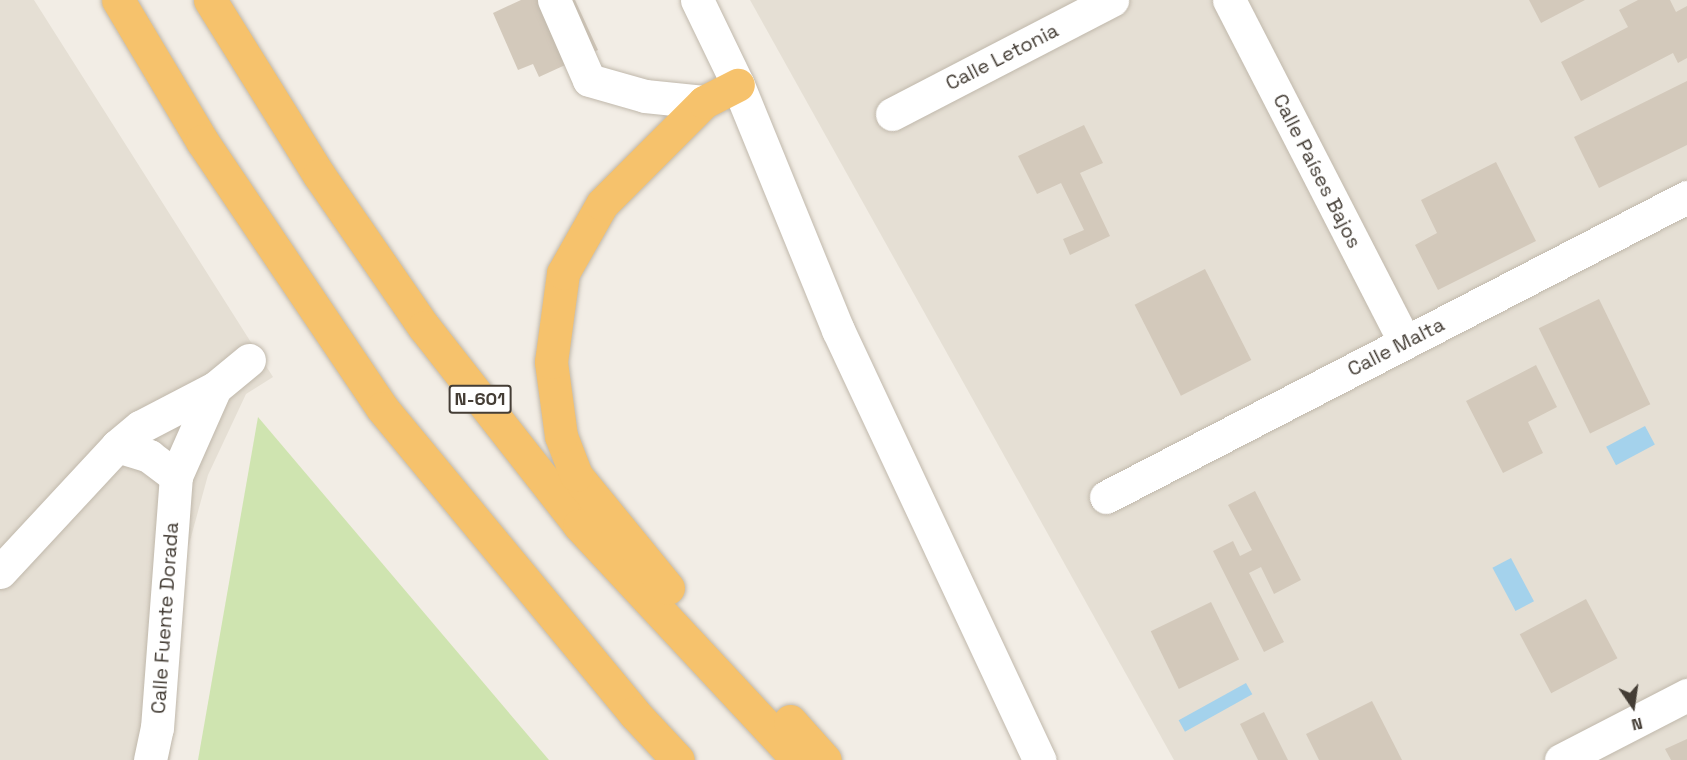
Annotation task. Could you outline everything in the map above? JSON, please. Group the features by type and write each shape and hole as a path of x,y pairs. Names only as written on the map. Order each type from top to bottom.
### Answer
{"highway":[{"path":"118,0 202,141 382,408 634,713 678,760"},
{"name":"N-601","path":"210,0 319,176 424,327 579,525 798,760"},
{"path":"738,85 704,102 602,204 563,273 551,362 561,436 576,475 644,562 825,760"}],"street":[{"path":"554,0 589,80 645,96 704,102"},
{"path":"697,0 738,85 838,330 1039,760"},
{"name":"Calle Letonia","path":"892,114 1112,0"},
{"name":"Calle Países Bajos","path":"1229,0 1405,342"},
{"name":"Calle Malta","path":"1106,497 1687,197"},
{"path":"0,572 117,446 140,427 215,388 249,360"},
{"name":"Calle Fuente Dorada","path":"150,760 157,728 176,476 215,388"},
{"path":"117,446 149,456 176,476"},
{"path":"1561,760 1613,748 1687,695"}],"shaded area":[{"path":"0,0 34,0 273,377 246,394 208,475 188,548 170,760 0,760"},
{"path":"750,0 1687,0 1687,760 1174,760"}],"green space":[{"path":"258,417 549,760 198,760"}],"water":[{"path":"1645,426 1655,445 1616,465 1606,447"},
{"path":"1511,558 1534,601 1515,611 1492,568"},
{"path":"1246,683 1252,694 1185,732 1179,720"}],"building":[{"path":"521,0 575,0 598,50 539,77 533,64 518,70 493,13"},
{"path":"1529,0 1585,0 1541,23"},
{"path":"1638,0 1670,0 1676,12 1687,6 1687,58 1678,63 1673,53 1581,101 1561,62 1628,27 1619,10"},
{"path":"1687,81 1687,145 1599,188 1574,137"},
{"path":"1084,125 1103,163 1080,173 1110,236 1070,255 1063,239 1084,230 1061,183 1037,194 1018,156"},
{"path":"1496,162 1536,241 1438,290 1415,245 1437,233 1421,200"},
{"path":"1205,269 1251,360 1181,396 1135,305"},
{"path":"1599,299 1650,404 1590,434 1539,328"},
{"path":"1536,365 1557,407 1528,422 1543,453 1503,473 1466,401"},
{"path":"1255,491 1301,580 1274,594 1261,567 1249,573 1284,642 1264,652 1213,551 1233,541 1240,556 1252,550 1228,505"},
{"path":"1586,599 1617,658 1551,693 1520,634"},
{"path":"1211,602 1239,660 1179,689 1151,631"},
{"path":"1372,701 1402,760 1319,760 1306,734"},
{"path":"1264,712 1288,760 1258,760 1240,724"},
{"path":"1687,739 1687,760 1671,760 1665,749"}]}
